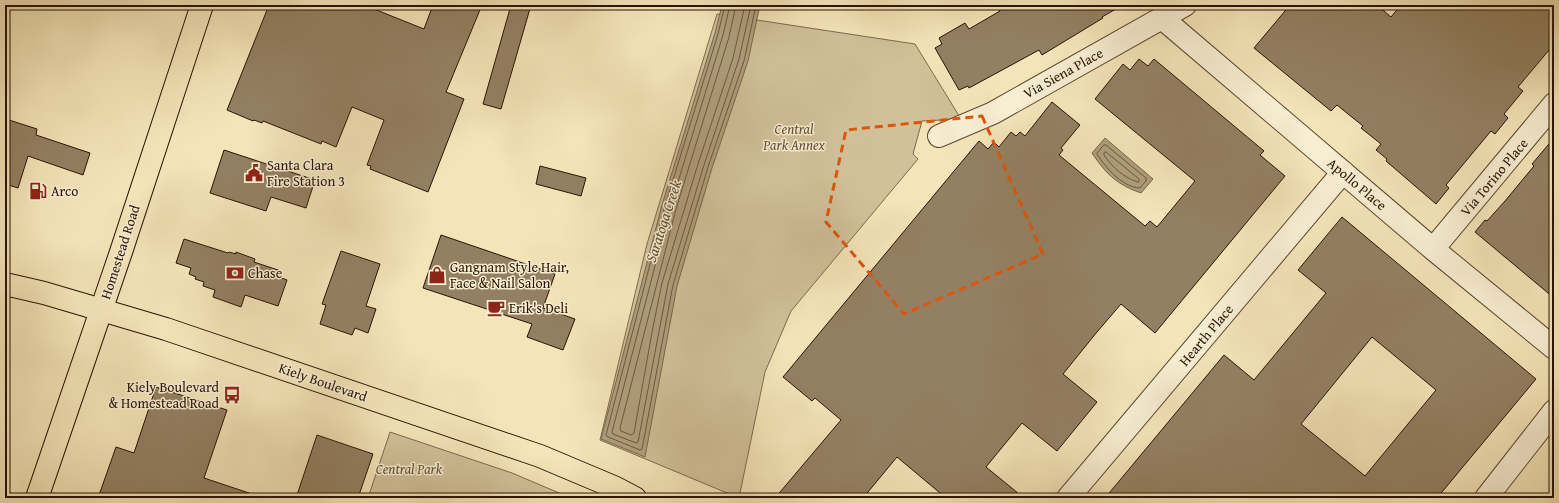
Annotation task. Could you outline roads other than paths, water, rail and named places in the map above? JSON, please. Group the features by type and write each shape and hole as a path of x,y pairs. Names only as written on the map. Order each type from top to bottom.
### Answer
{"main road":[{"name":"Homestead Road","path":"37,498 202,5"},
{"name":"Kiely Boulevard","path":"5,284 44,292 166,329 540,456 616,488 635,498"}],"street":[{"name":"Via Siena Place","path":"939,136 993,113 1185,5"},
{"name":"Apollo Place","path":"1162,18 1433,249 1554,348"},
{"name":"Via Torino Place","path":"1433,249 1554,104"},
{"name":"Hearth Place","path":"1068,498 1343,172"},
{"path":"1486,498 1554,411"}],"water":[{"name":"Saratoga Creek","path":"722,5 760,5 748,61 712,168 677,286 645,457 601,439 662,205 715,33"},
{"path":"1105,138 1153,179 1141,193 1126,187 1114,179 1092,153"}],"place":[{"name":"Santa Clara Fire Station 3","path":"254,173"},
{"name":"Arco","path":"38,191"},
{"name":"Chase","path":"235,273"},
{"name":"Gangnam Style Hair, Face & Nail Salon","path":"437,275"},
{"name":"Erik's Deli","path":"496,308"},
{"name":"Kiely Boulevard & Homestead Road","path":"232,395"}],"park label":[{"name":"Central Park Annex","path":"794,138"},
{"name":"Central Park","path":"409,469"}]}
